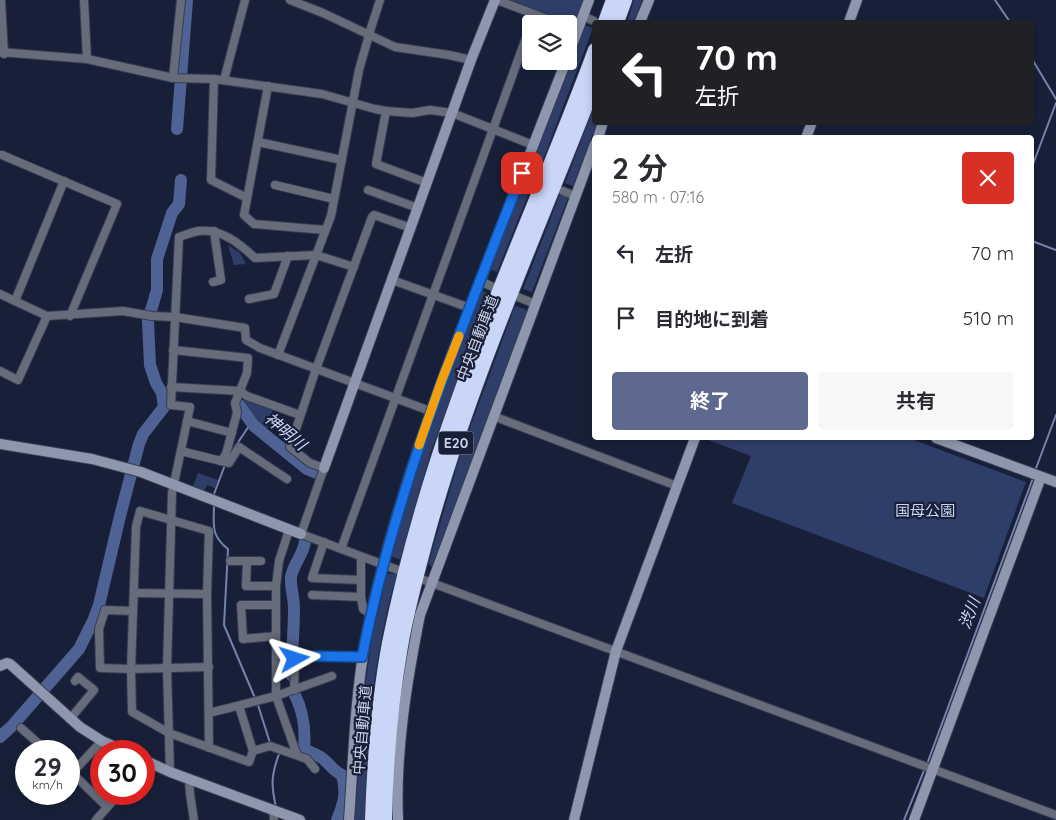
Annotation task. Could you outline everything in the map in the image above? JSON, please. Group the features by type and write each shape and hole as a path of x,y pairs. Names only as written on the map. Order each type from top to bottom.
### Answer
{"highway":[{"path":"601,20 613,0"},
{"path":"618,20 625,0"},
{"name":"中央自動車道","path":"372,820 380,698 389,644 410,552 427,492 473,359 592,58"},
{"name":"中央自動車道","path":"385,820 388,747 401,646 411,599 434,514 471,399 592,91"}],"street":[{"path":"0,0 2,53 88,59 177,78 224,80 322,94 386,111 412,112 430,110 452,113 533,144"},
{"path":"84,0 88,59"},
{"path":"177,78 181,0"},
{"path":"224,80 245,0"},
{"path":"290,0 323,13 395,47 471,60"},
{"path":"278,355 331,216 359,70 380,0"},
{"path":"301,534 471,60 496,0 535,15"},
{"path":"577,23 583,16 589,0"},
{"path":"641,20 649,0"},
{"path":"850,20 857,0"},
{"path":"583,16 594,20"},
{"path":"341,549 522,48"},
{"path":"349,820 362,657 370,614 391,536 430,412 562,70"},
{"path":"214,79 210,180 247,198"},
{"path":"268,86 244,215 254,224 325,230"},
{"path":"386,111 375,160 376,164 427,183"},
{"path":"258,142 342,160"},
{"path":"398,820 401,733 415,642 428,581 494,416 592,152"},
{"path":"2,155 117,204 70,316"},
{"path":"522,173 534,178"},
{"path":"15,301 64,181"},
{"path":"275,185 334,199"},
{"path":"368,190 418,208"},
{"path":"563,191 576,196"},
{"path":"324,468 310,463 290,447 316,369 372,217 374,215 411,228"},
{"path":"170,772 167,668 172,493 190,407 171,405 179,237 198,231 214,231 239,243 255,258 316,254 354,267"},
{"path":"213,282 221,280 214,231"},
{"path":"249,298 274,294 288,256"},
{"path":"392,280 470,308"},
{"path":"480,281 494,287"},
{"path":"0,294 47,316 124,311 149,316 175,317 239,326 246,328 246,340 260,348 430,412"},
{"path":"518,297 535,304"},
{"path":"0,371 18,380 47,316"},
{"path":"173,350 248,358 246,373 235,403 236,413 232,433 226,454 221,462"},
{"path":"171,387 240,391 247,396 300,415"},
{"path":"494,416 677,486"},
{"path":"187,421 232,433"},
{"path":"574,820 616,651 694,440"},
{"path":"941,440 1056,482"},
{"path":"0,444 92,459 141,472 398,570"},
{"path":"181,451 229,464 240,447 287,479"},
{"path":"914,820 1037,475"},
{"path":"209,748 207,594 209,531 140,511 136,527 131,669 132,712 169,733 209,748 249,762 253,751 238,706"},
{"path":"289,530 279,561 276,586 276,696 297,755"},
{"path":"324,542 312,578 362,580"},
{"path":"361,557 361,597 363,609 370,614"},
{"path":"230,561 261,561"},
{"path":"247,561 246,586 276,586"},
{"path":"428,581 1056,815"},
{"path":"134,592 207,594"},
{"path":"312,595 361,597"},
{"path":"276,604 241,605 243,639 276,636"},
{"path":"133,611 105,610 99,629 100,668 209,667"},
{"path":"294,690 295,659 307,656 362,657"},
{"path":"0,666 10,664 70,719 101,740"},
{"path":"209,713 276,696 332,676"},
{"path":"70,719 94,690 78,677 75,681"},
{"path":"21,728 35,740"},
{"path":"253,751 270,746 307,759 315,769"},
{"path":"80,763 90,753"},
{"path":"155,765 273,815 300,820"},
{"path":"189,779 194,820"},
{"path":"80,782 107,807 96,820"}],"green space":[{"path":"506,0 585,0 577,22 577,15 548,15"},
{"path":"634,0 642,0 635,20 628,20"},
{"path":"585,25 592,28 592,31 538,173 531,164 568,70 577,70 577,46"},
{"path":"592,112 592,125 596,125 573,186 565,183"},
{"path":"525,181 533,183 497,272 490,269"},
{"path":"560,194 568,198 532,292 523,289"},
{"path":"228,245 240,253 246,264 234,265"},
{"path":"481,290 490,294 431,451 401,560 390,556 423,446"},
{"path":"515,306 528,310 433,567 428,564 462,449"},
{"path":"244,399 273,410 265,434 255,425 241,406"},
{"name":"国母公園","path":"708,440 914,440 1026,482 984,598 732,503 751,456"},
{"path":"198,473 218,480 215,488 207,485 203,493 192,489"},
{"path":"397,573 382,636 372,700 367,762 366,820 355,820 363,701 372,638 387,574"}],"waterway":[{"path":"177,129 187,0"},
{"name":"渋川","path":"995,0 1009,20"},
{"name":"渋川","path":"1034,62 1056,99"},
{"name":"渋川","path":"1034,162 1056,103"},
{"path":"0,737 12,726 79,649 93,621 99,605 139,444 143,434 164,407 162,393 156,383 150,365 148,321 157,290 157,259 172,213 179,204 181,180"},
{"name":"渋川","path":"1034,242 1056,250"},
{"name":"神明川","path":"239,405 254,426 307,469 319,474"},
{"name":"渋川","path":"1035,471 1056,415"},
{"path":"229,456 251,423"},
{"path":"214,494 225,465"},
{"name":"渋川","path":"927,764 1033,478"},
{"path":"214,505 214,529 218,539 228,549 224,625 255,698"},
{"name":"神明川","path":"291,675 294,608 291,577 305,541"},
{"name":"神明川","path":"294,693 303,719 305,733 304,748 318,755 336,772 342,775 344,798 337,820"},
{"path":"258,705 270,743"},
{"path":"276,807 273,780 274,768 279,754"},
{"name":"渋川","path":"904,820 925,768"}],"slow traffic":[{"path":"419,445 459,336"}],"route":[{"path":"295,659 307,656 362,657 370,614 391,536 430,412 522,173"}]}
